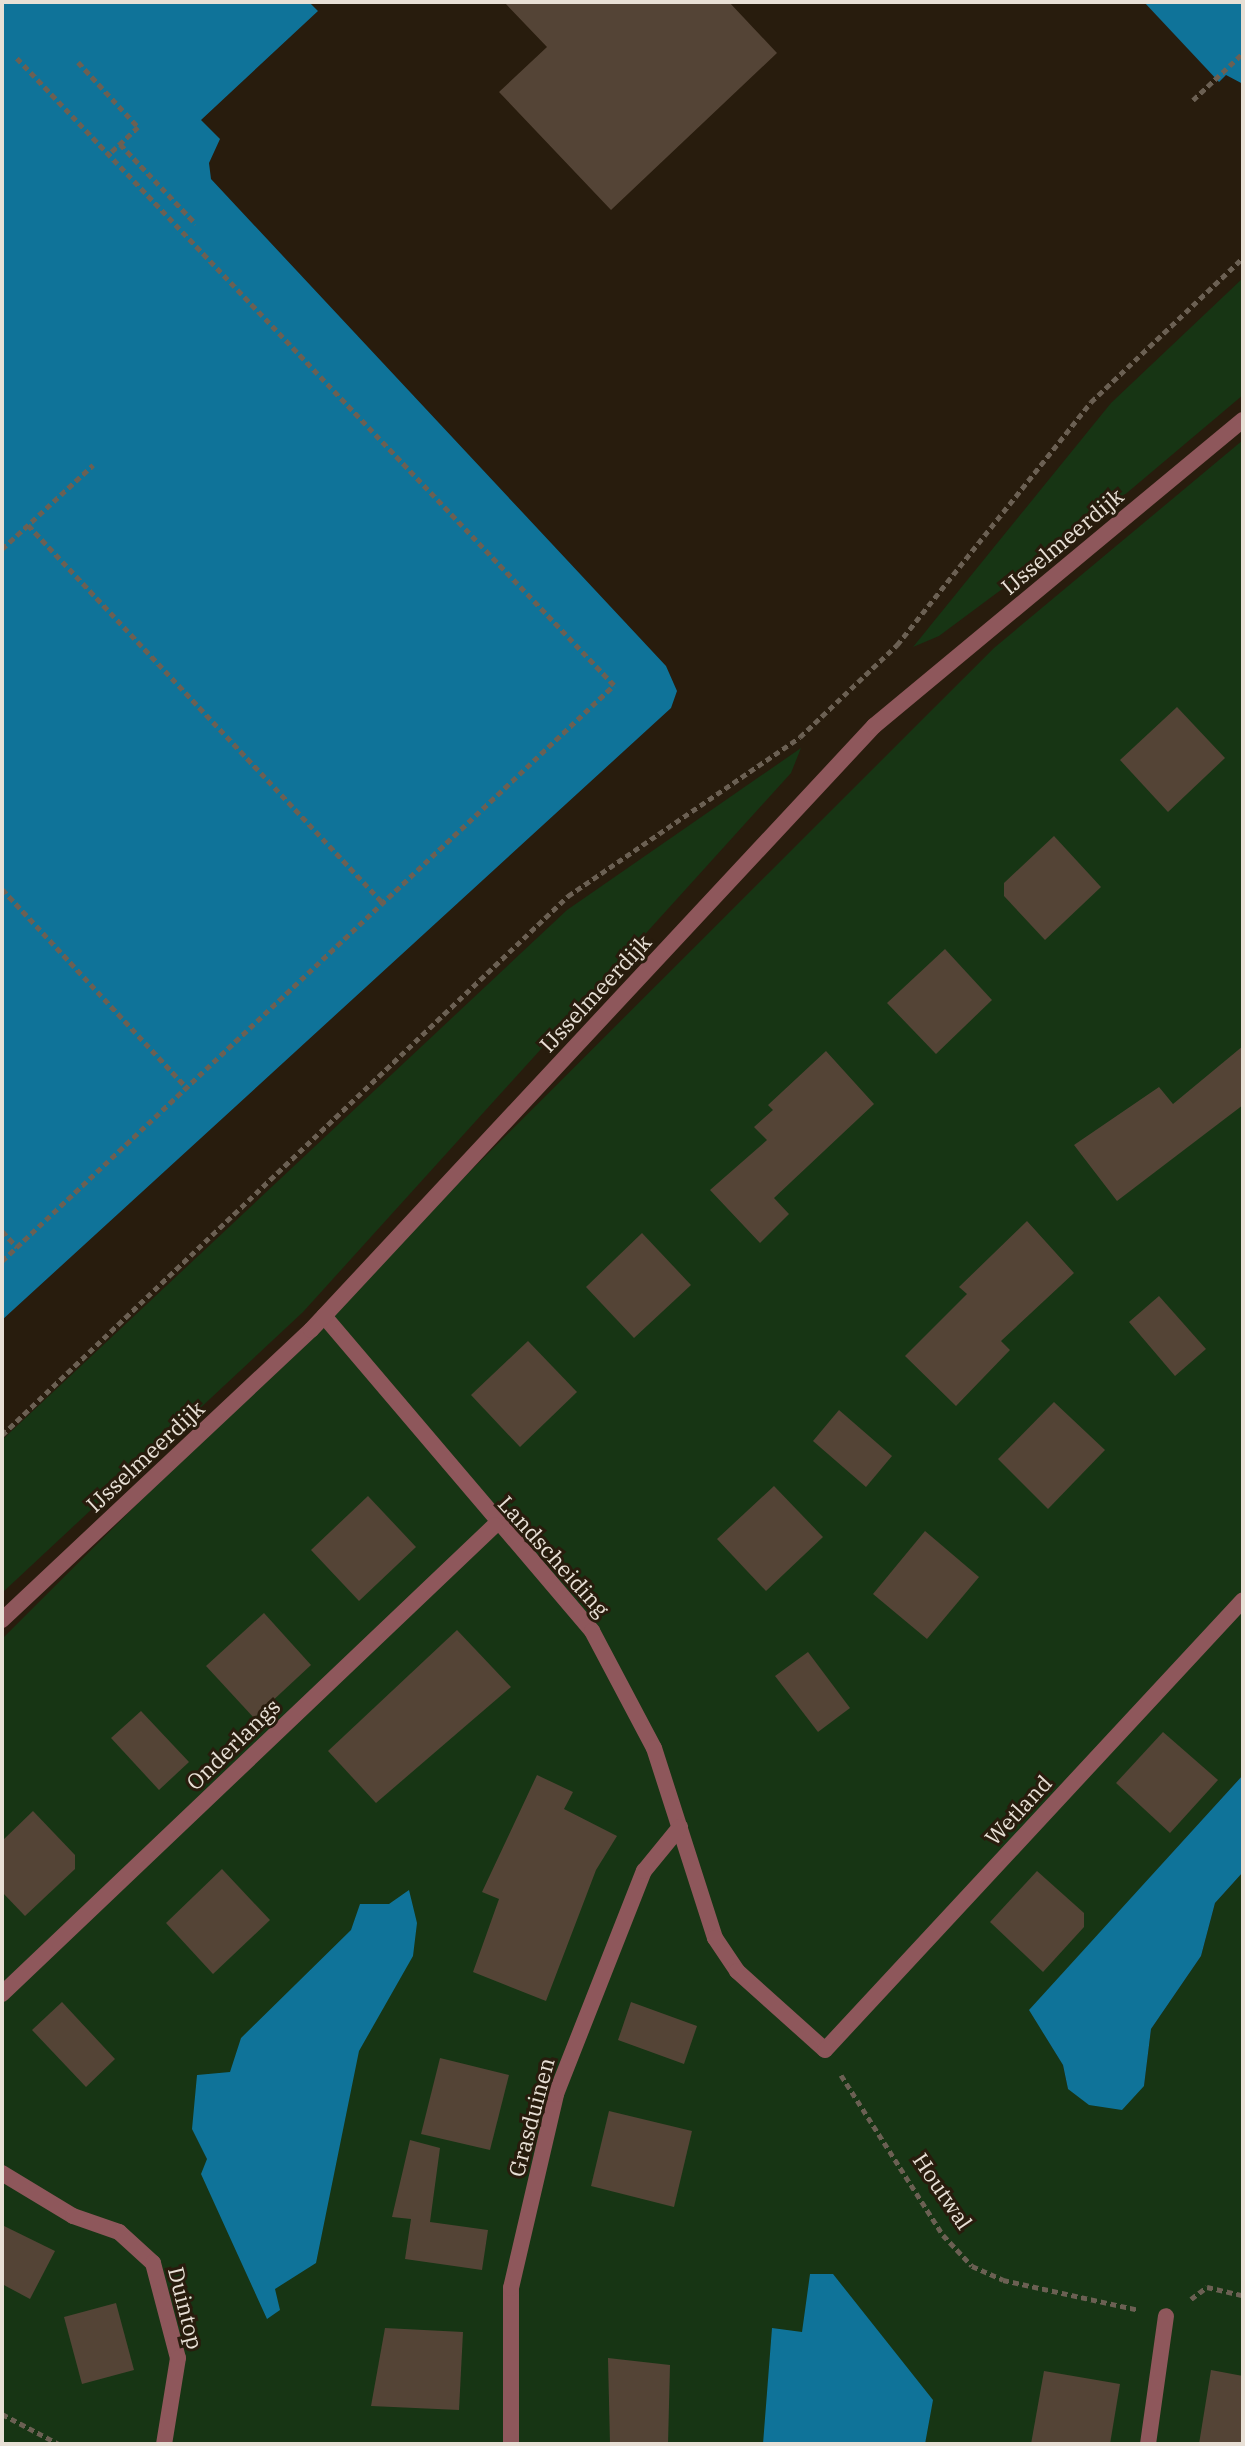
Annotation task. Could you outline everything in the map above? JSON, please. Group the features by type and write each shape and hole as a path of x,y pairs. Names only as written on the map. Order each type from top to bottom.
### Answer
{"street":[{"name":"IJsselmeerdijk","path":"2,1620 324,1316 874,726 1243,420"},
{"name":"Landscheiding","path":"324,1316 495,1525 592,1631 654,1748 715,1938 737,1971 825,2050"},
{"name":"Onderlangs","path":"2,1994 495,1525"},
{"name":"Wetland","path":"825,2050 1243,1600"},
{"name":"Grasduinen","path":"511,2444 511,2288 556,2094 644,1871 680,1827"},
{"name":"Duintop","path":"2,2173 73,2216 119,2232 153,2263 178,2358 164,2444"},
{"path":"1148,2444 1166,2316"}],"path":[{"path":"1193,100 1243,53"},
{"path":"2,1261 614,685 15,56"},
{"path":"78,62 138,127 109,154"},
{"path":"120,144 196,224"},
{"path":"2,1435 568,896 800,737 897,645 1091,402 1243,258"},
{"path":"2,549 93,465"},
{"path":"28,525 382,902"},
{"path":"2,889 185,1086"},
{"path":"2,1231 17,1247"},
{"name":"Houtwal","path":"825,2050 943,2235 972,2266 1003,2280 1166,2316"},
{"path":"1166,2316 1207,2287 1243,2295"},
{"path":"2,2414 59,2444"}],"green space":[{"path":"1243,278 1243,395 1096,519 939,636 913,647 1111,403"},
{"path":"1243,440 1243,1775 1030,2010 1063,2065 1068,2089 1144,2086 1151,2029 1201,1956 1215,1903 1243,1872 1243,2444 2,2444 2,1639 994,648"},
{"path":"801,748 791,773 303,1312 2,1593 2,1440 567,910"}],"water":[{"path":"2,2 309,2 318,11 201,120 220,139 209,163 211,179 666,666 677,691 671,708 2,1320"},
{"path":"1144,2 1243,2 1243,84 1226,75 1219,82"},
{"path":"1243,1775 1243,1872 1215,1903 1201,1956 1151,2029 1144,2086 1122,2110 1089,2105 1068,2089 1063,2065 1029,2010"},
{"path":"409,1890 417,1923 413,1956 359,2051 316,2263 275,2289 280,2310 267,2319 201,2174 207,2159 192,2129 197,2075 230,2072 241,2038 351,1930 360,1904 389,1904"},
{"path":"810,2274 833,2274 933,2400 925,2444 763,2444 772,2328 802,2332"}],"building":[{"path":"504,2 729,2 777,53 611,210 499,92 547,47"},
{"path":"1177,707 1225,758 1168,812 1120,760"},
{"path":"1054,836 1101,887 1045,940 1004,896 1004,883"},
{"path":"945,949 992,1000 936,1054 887,1003"},
{"path":"1243,1046 1243,1105 1117,1201 1074,1145 1159,1087 1173,1104"},
{"path":"826,1051 874,1104 774,1198 789,1214 760,1243 710,1190 767,1140 754,1127 773,1110 768,1105"},
{"path":"1027,1221 1074,1273 1001,1341 1010,1350 956,1406 905,1356 967,1294 959,1287"},
{"path":"642,1233 691,1285 634,1338 586,1287"},
{"path":"1159,1296 1206,1349 1175,1376 1129,1322"},
{"path":"528,1341 577,1392 520,1447 471,1395"},
{"path":"1054,1402 1105,1450 1048,1509 998,1459"},
{"path":"839,1410 892,1456 866,1487 813,1441"},
{"path":"774,1486 823,1537 766,1591 717,1539"},
{"path":"368,1496 416,1547 359,1601 311,1550"},
{"path":"925,1531 979,1577 927,1639 873,1594"},
{"path":"264,1613 311,1665 254,1718 206,1666"},
{"path":"457,1630 511,1687 376,1803 328,1751"},
{"path":"808,1652 850,1708 818,1732 775,1676"},
{"path":"141,1711 189,1762 159,1790 111,1738"},
{"path":"1163,1732 1218,1780 1170,1833 1116,1783"},
{"path":"537,1775 573,1792 564,1809 617,1836 596,1870 546,2001 473,1972 499,1899 482,1892"},
{"path":"33,1811 75,1855 75,1869 25,1916 2,1892 2,1841"},
{"path":"222,1869 270,1920 213,1974 166,1923"},
{"path":"1037,1871 1084,1913 1084,1927 1043,1972 990,1922"},
{"path":"62,2002 115,2059 86,2087 32,2030"},
{"path":"631,2002 697,2026 684,2064 618,2040"},
{"path":"440,2058 509,2075 490,2150 421,2134"},
{"path":"609,2111 692,2131 674,2207 591,2186"},
{"path":"410,2140 440,2148 430,2222 488,2230 482,2270 405,2259 411,2219 392,2217"},
{"path":"2,2225 55,2251 30,2299 2,2284"},
{"path":"116,2303 134,2370 82,2384 64,2317"},
{"path":"385,2328 463,2332 459,2410 371,2406"},
{"path":"608,2358 670,2365 668,2444 610,2444"},
{"path":"1211,2370 1243,2376 1243,2444 1199,2444"},
{"path":"1044,2371 1120,2384 1110,2444 1031,2444"}]}
